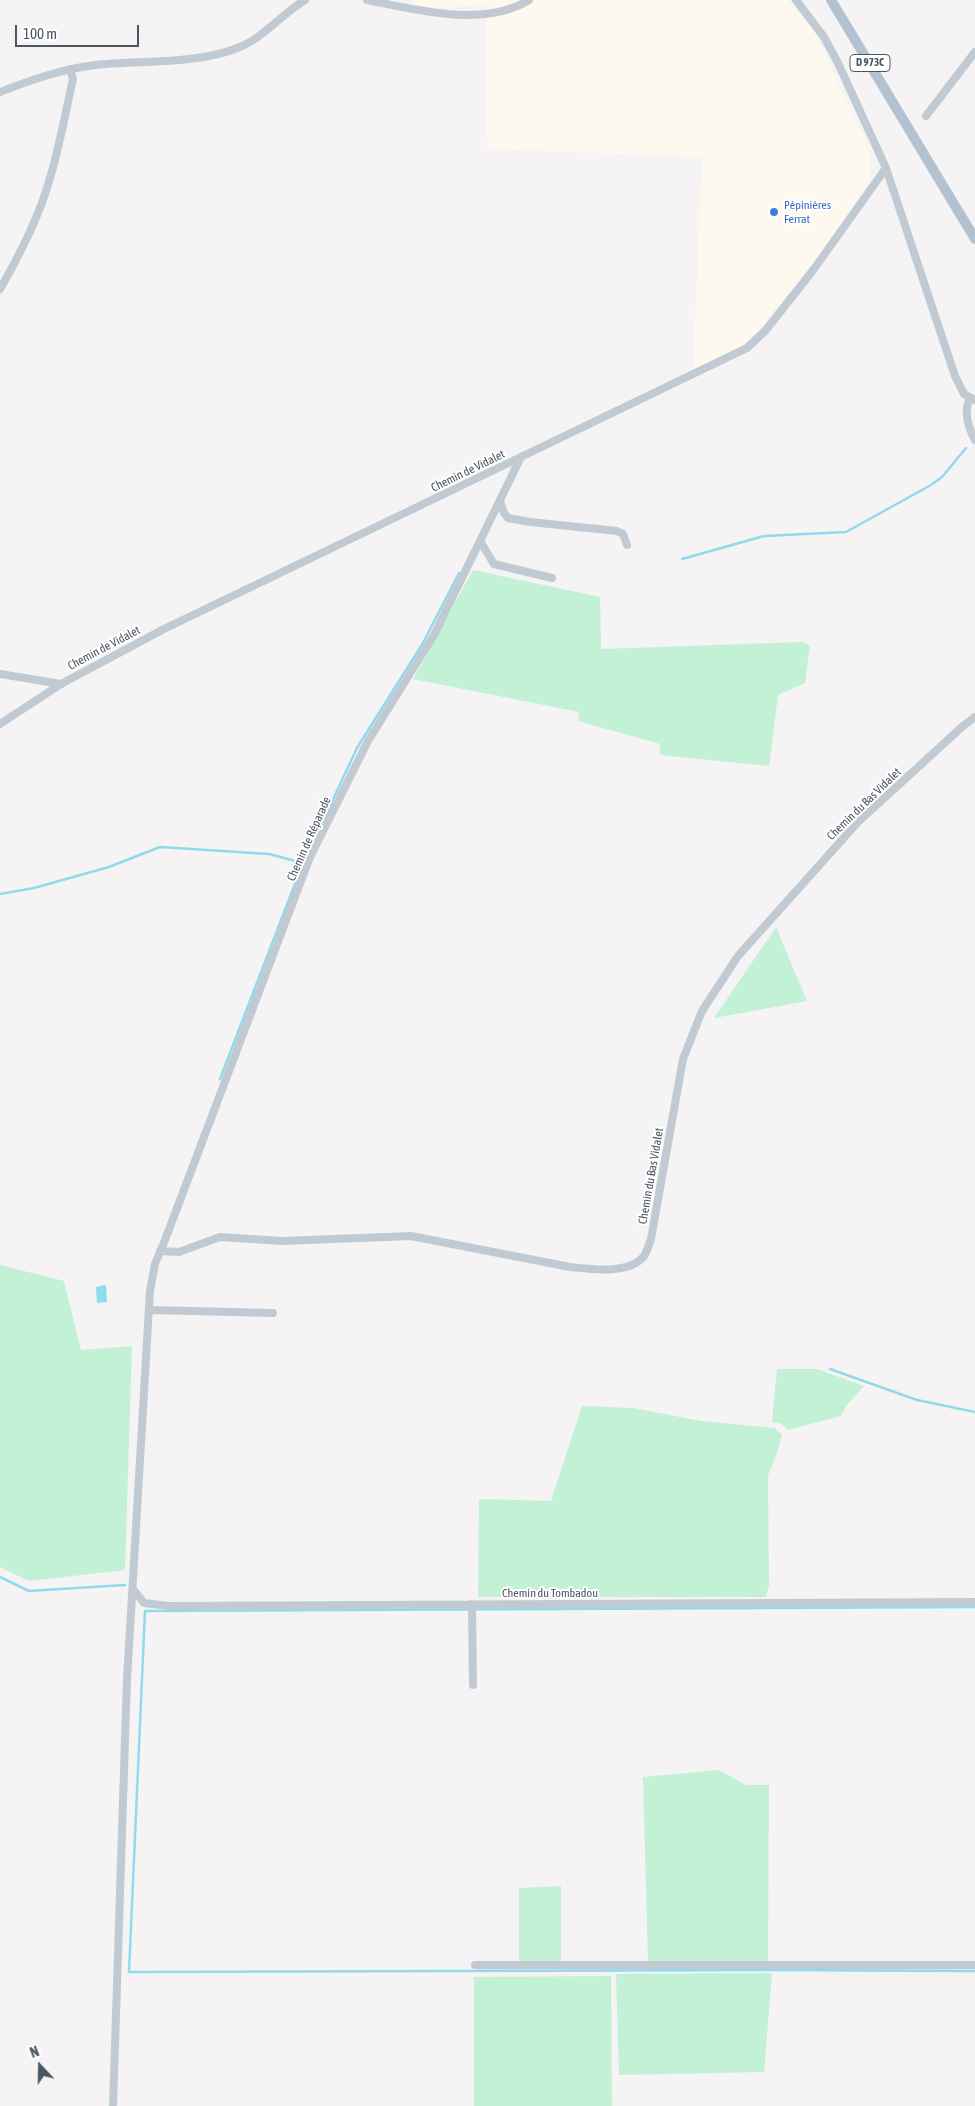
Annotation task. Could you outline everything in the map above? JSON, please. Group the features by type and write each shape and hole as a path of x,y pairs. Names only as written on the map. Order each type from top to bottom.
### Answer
{"main road":[{"name":"D 973C","path":"831,0 975,239"}],"street":[{"path":"0,92 55,72 70,69 96,65 159,62 222,53 250,42 305,0"},
{"path":"367,0 431,13 469,15 517,8 529,0"},
{"path":"796,0 824,37 886,168 954,376 960,388 972,399 966,404 969,429 975,440"},
{"path":"926,116 975,52"},
{"path":"0,289 17,260 38,213 51,175 73,79 70,69"},
{"name":"Chemin de Vidalet","path":"0,724 60,684 164,629 747,348 759,339 814,269 886,168"},
{"name":"Chemin de Réparade","path":"113,2106 127,1679 148,1310 153,1273 310,858 368,741 434,636 522,457"},
{"path":"500,501 508,518 617,531 624,534 627,545"},
{"path":"480,541 494,564 552,578"},
{"path":"0,674 60,684"},
{"name":"Chemin du Bas Vidalet","path":"160,1251 179,1252 220,1237 282,1241 411,1236 570,1267 593,1270 631,1267 644,1256 651,1239 683,1059 702,1011 738,956 858,822 975,717"},
{"path":"148,1310 273,1313"},
{"name":"Chemin du Tombadou","path":"133,1589 144,1603 169,1606 975,1602"},
{"path":"472,1604 473,1685"},
{"path":"475,1965 975,1965"}],"shaded area":[{"name":"Pépinières Ferrat","path":"414,0 788,0 814,31 870,151 870,180 827,245 754,336 737,348 693,369 702,157 487,149 486,5 436,8 414,5"}],"green space":[{"path":"473,570 600,597 601,649 803,642 810,646 805,683 778,695 769,766 660,755 660,744 578,721 579,712 413,679"},
{"path":"776,927 807,1001 714,1018"},
{"path":"0,1265 64,1281 81,1350 132,1346 125,1570 29,1581 0,1567"},
{"path":"777,1369 817,1369 864,1386 846,1406 841,1416 788,1430 782,1424 772,1422"},
{"path":"582,1406 633,1408 701,1421 775,1428 782,1435 768,1475 769,1585 766,1597 478,1597 479,1499 551,1501"},
{"path":"719,1770 746,1785 769,1785 768,1962 648,1961 643,1777"},
{"path":"561,1886 561,1962 519,1961 519,1888"},
{"path":"772,1973 764,2072 619,2075 616,1974"},
{"path":"611,1976 612,2106 474,2106 474,1977"}],"water":[{"path":"106,1285 107,1302 97,1303 96,1287"}],"waterway":[{"path":"682,559 764,536 846,532 931,485 942,477 966,448"},
{"path":"312,844 357,748 423,643 459,573"},
{"path":"0,894 34,888 109,867 160,847 269,854 303,863 220,1079"},
{"path":"303,863 308,853"},
{"path":"830,1369 917,1400 975,1412"},
{"path":"0,1577 29,1591 125,1585"},
{"path":"975,1607 145,1611 129,1972 975,1971"}],"place":[{"name":"Pépinières Ferrat","path":"774,212"}]}
